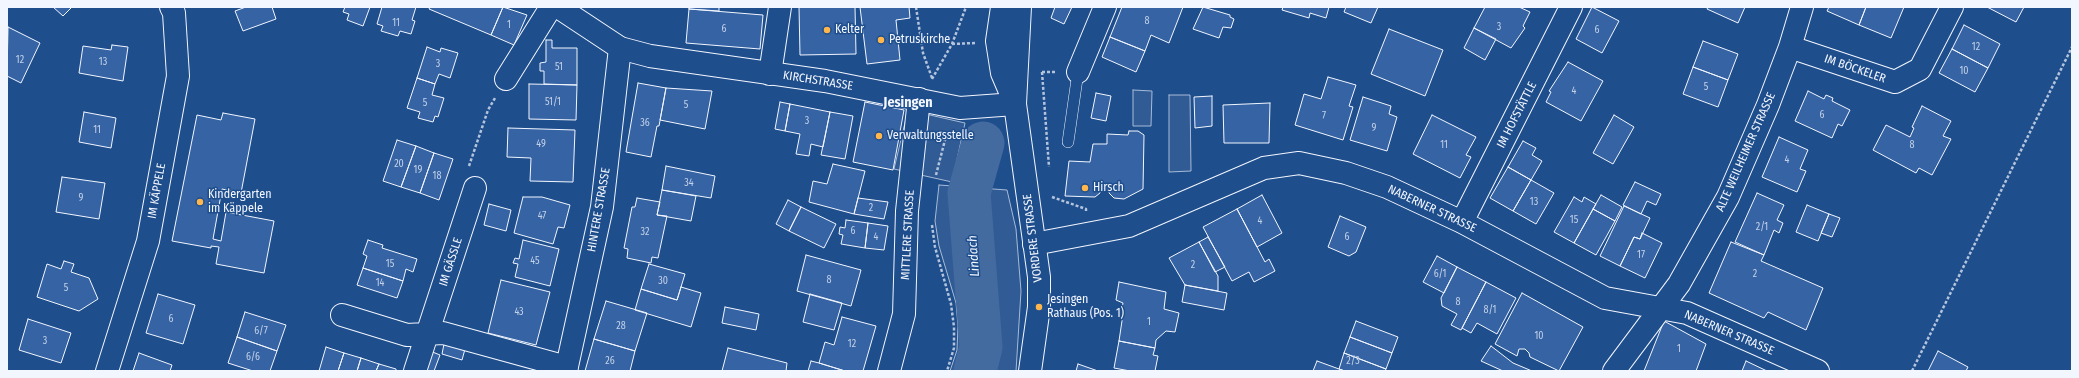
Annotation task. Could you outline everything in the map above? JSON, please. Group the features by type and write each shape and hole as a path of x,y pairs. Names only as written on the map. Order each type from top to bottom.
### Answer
{"street":[{"name":"IM KÄPPELE","path":"107,371 148,241 178,76 174,13 171,7"},
{"path":"506,79 551,7"},
{"name":"KIRCHSTRASSE","path":"558,7 620,48 650,56 697,64 825,81 919,98 960,108 1015,104"},
{"path":"770,74 780,7"},
{"path":"1002,7 997,41 1002,73 1015,104"},
{"path":"1015,104 1020,7"},
{"path":"1078,72 1105,7"},
{"name":"IM HOFSTÄTTLE","path":"1462,222 1571,7"},
{"name":"ALTE WEILHEIMER STRASSE","path":"1614,371 1679,284 1728,197 1768,105 1790,47 1802,7"},
{"name":"IM BÖCKELER","path":"1790,47 1895,82 1920,69 1952,7"},
{"name":"HINTERE STRASSE","path":"566,369 602,207 620,48"},
{"name":"MITTLERE STRASSE","path":"889,371 904,314 908,210 919,98"},
{"name":"VORDERE STRASSE","path":"1015,104 1039,277 1039,307 1030,371"},
{"name":"NABERNER STRASSE","path":"1034,244 1129,226 1264,168 1299,163 1346,173 1387,187 1462,222 1605,298 1687,314 1818,371"},
{"name":"IM GÄSSLE","path":"415,371 475,188"},
{"path":"342,315 407,335 443,333 566,369"}],"lane":[{"path":"1068,142 1078,72"}],"path":[{"path":"916,7 923,53 932,78"},
{"path":"919,98 952,44 966,7"},
{"path":"1912,371 2072,46"},
{"path":"475,188 467,173 488,110 506,79"},
{"path":"935,178 946,136"},
{"path":"931,220 935,247 951,304 954,326 954,348 947,371"}],"shaded area":[{"path":"1133,90 1152,91 1151,126 1133,126"},
{"path":"1169,95 1190,95 1191,171 1169,172"},
{"path":"908,110 965,123 952,182 894,169"},
{"path":"939,185 1007,190 1016,229 1021,291 1016,371 950,371 957,350 958,326 956,303 939,246 935,221"}],"building":[{"path":"53,7 72,7 63,16"},
{"path":"246,7 272,7 276,19 243,31 235,11"},
{"path":"345,7 370,7 363,26 347,20 349,14 343,12"},
{"path":"382,7 416,7 412,20 415,21 411,34 400,31 398,36 381,31 383,26 377,24"},
{"path":"430,7 503,7 491,35 429,9"},
{"path":"503,7 527,15 514,45 491,35"},
{"path":"689,7 719,7 719,11 689,9"},
{"name":"Kelter","path":"799,7 855,7 856,54 800,55"},
{"name":"Petruskirche","path":"860,7 909,7 910,18 896,20 900,60 867,64"},
{"path":"1055,7 1072,7 1064,24 1051,18"},
{"path":"1122,7 1183,7 1169,43 1151,35 1145,51 1110,37"},
{"path":"1203,7 1230,15 1230,17 1234,19 1231,28 1223,27 1219,38 1193,29"},
{"path":"1283,7 1329,7 1326,18 1310,13 1309,18 1282,10"},
{"path":"1346,7 1378,7 1371,23 1344,12"},
{"path":"1485,7 1519,7 1530,12 1523,26 1525,28 1511,48 1474,28"},
{"path":"1592,7 1619,21 1602,53 1576,39"},
{"path":"1708,7 1745,7 1738,23 1707,9"},
{"path":"1829,7 1866,7 1859,25 1827,11"},
{"path":"1866,7 1904,7 1891,38 1859,25"},
{"path":"1987,7 2024,7 2016,22"},
{"path":"689,9 763,15 760,49 686,43"},
{"path":"1964,25 2000,44 1988,68 1952,49"},
{"path":"8,27 40,43 21,83 7,76"},
{"path":"1474,28 1496,39 1485,60 1464,48"},
{"path":"1389,29 1443,50 1425,96 1371,74"},
{"path":"1110,37 1145,51 1136,72 1102,57"},
{"path":"546,40 552,40 552,48 577,48 577,85 544,84 544,71 540,71 540,63 546,62"},
{"path":"1703,41 1738,54 1728,80 1693,67"},
{"path":"112,45 128,47 123,81 79,73 83,46 111,50"},
{"path":"427,47 440,52 441,48 458,53 450,78 439,74 435,84 417,78"},
{"path":"1952,49 1988,68 1975,92 1939,73"},
{"path":"1568,62 1603,81 1581,121 1546,102 1551,92 1549,91"},
{"path":"1693,67 1728,80 1718,107 1683,94"},
{"path":"1328,77 1356,85 1349,106 1353,107 1343,140 1295,125 1304,94 1321,99"},
{"path":"417,78 435,84 432,95 444,98 438,117 435,116 433,122 418,118 420,112 407,108"},
{"path":"638,83 666,88 659,126 657,126 651,157 626,152"},
{"path":"529,84 577,85 576,120 529,119"},
{"path":"666,88 712,91 705,129 660,120"},
{"path":"1808,91 1824,99 1826,95 1833,98 1832,101 1850,110 1842,126 1838,124 1832,138 1795,121"},
{"path":"1096,93 1111,96 1106,121 1091,118"},
{"path":"1212,96 1212,126 1195,128 1194,97"},
{"path":"1363,97 1391,106 1389,114 1397,117 1387,151 1350,140"},
{"path":"780,102 790,104 785,131 775,129"},
{"name":"Verwaltungsstelle","path":"865,102 904,110 893,170 853,162"},
{"path":"1270,103 1269,143 1224,143 1223,105"},
{"path":"790,104 830,112 823,147 811,144 809,156 796,154 800,134 785,131"},
{"path":"1922,106 1951,121 1943,136 1951,139 1932,175 1919,168 1916,173 1873,150 1886,125 1910,137 1914,128 1912,127"},
{"path":"84,112 116,118 111,148 79,142"},
{"path":"830,112 853,116 845,159 821,155"},
{"name":"Kindergarten im Käppele","path":"223,113 255,119 241,193 222,189 213,239 221,241 226,212 274,221 264,273 216,264 219,247 211,246 211,248 172,241 197,115 221,120"},
{"path":"1432,115 1476,137 1466,155 1471,157 1460,178 1413,154"},
{"path":"1614,115 1634,127 1613,164 1593,153"},
{"path":"508,128 575,130 573,182 530,181 531,158 507,157"},
{"path":"1129,131 1138,131 1144,135 1143,189 1124,199 1114,198 1109,193 1110,189 1100,189 1100,193 1095,197 1065,196 1069,161 1090,162 1093,144 1107,144 1107,134 1128,135"},
{"path":"1779,137 1808,150 1800,169 1806,171 1797,192 1762,177"},
{"path":"397,140 416,146 401,187 383,181"},
{"path":"1523,141 1536,148 1532,155 1542,161 1531,180 1508,167"},
{"path":"416,146 434,153 420,193 401,187"},
{"path":"434,153 453,159 439,200 420,193"},
{"path":"833,164 865,171 854,214 809,202 813,181 827,184"},
{"path":"666,166 715,176 711,198 662,190"},
{"path":"1508,167 1531,180 1513,211 1490,198"},
{"path":"62,177 105,183 99,219 56,212"},
{"path":"1531,180 1554,193 1536,224 1513,211"},
{"path":"1635,182 1661,194 1656,205 1647,201 1641,214 1623,205"},
{"path":"662,190 696,196 691,221 657,215"},
{"path":"1757,193 1784,205 1777,220 1783,223 1779,233 1774,230 1764,255 1735,242"},
{"path":"1262,195 1282,233 1257,247 1237,209"},
{"path":"1601,195 1622,207 1615,221 1593,209"},
{"path":"523,197 542,197 570,205 564,228 558,227 553,244 514,233"},
{"path":"1574,197 1582,202 1584,197 1596,204 1574,243 1554,232"},
{"path":"637,198 660,202 657,215 667,216 658,258 652,257 651,263 627,258 628,249 624,248 632,207 635,207"},
{"path":"858,198 888,202 884,219 854,214"},
{"path":"788,200 801,207 789,231 776,224"},
{"path":"489,204 511,210 506,231 484,225"},
{"path":"1807,205 1829,214 1818,241 1796,232"},
{"path":"1624,206 1650,218 1640,239 1634,237 1620,266 1600,256"},
{"path":"801,207 836,224 824,248 789,231"},
{"path":"1237,209 1265,262 1269,259 1275,271 1254,282 1249,272 1232,281 1203,227"},
{"path":"1593,209 1615,221 1596,255 1574,243"},
{"path":"1829,214 1840,218 1832,237 1821,233"},
{"path":"1340,216 1366,227 1356,252 1349,256 1328,247"},
{"path":"846,220 868,223 865,248 841,244 843,235 839,234 840,227 845,228"},
{"path":"868,223 888,226 884,250 865,248"},
{"path":"1642,233 1662,243 1645,278 1620,266 1634,237 1640,239"},
{"path":"1208,237 1225,267 1215,272 1199,242"},
{"path":"368,240 383,245 382,248 417,259 413,272 406,269 403,281 363,268 367,256 363,254"},
{"path":"523,240 559,249 550,286 515,277 518,264 513,263 515,258 519,259"},
{"path":"1199,242 1218,276 1218,291 1185,285 1169,258"},
{"path":"1731,242 1764,255 1761,261 1823,288 1806,330 1768,312 1764,318 1709,293"},
{"path":"806,255 861,270 851,306 797,291"},
{"path":"1437,256 1457,267 1444,293 1423,282"},
{"path":"64,261 74,264 71,272 89,278 98,299 79,311 37,297 47,264 61,269"},
{"path":"649,264 685,274 677,300 641,289"},
{"path":"1457,267 1486,282 1461,330 1451,325 1457,314 1442,306 1441,298"},
{"path":"363,268 403,281 397,298 357,285"},
{"path":"501,280 550,292 536,345 488,333"},
{"path":"1119,282 1166,292 1164,309 1179,313 1175,332 1166,331 1156,340 1155,348 1119,341 1123,303 1116,300"},
{"path":"1486,282 1516,298 1497,334 1477,323 1471,333 1462,328"},
{"path":"1185,285 1227,293 1224,310 1182,302"},
{"path":"681,287 701,293 691,327 635,310 641,289 677,300"},
{"path":"1522,293 1583,327 1559,371 1530,357 1529,353 1525,349 1519,349 1517,356 1495,344"},
{"path":"158,294 195,305 183,344 146,333"},
{"path":"810,294 842,303 834,330 803,322"},
{"path":"606,301 647,313 635,351 594,339"},
{"path":"725,307 759,314 756,330 722,323"},
{"path":"245,312 286,325 277,351 237,337"},
{"path":"842,317 876,326 863,371 845,371 819,363 825,342 834,345"},
{"path":"28,319 71,333 61,363 19,350"},
{"path":"1356,321 1398,337 1392,353 1350,337"},
{"path":"1664,321 1706,344 1696,371 1644,371"},
{"path":"237,337 277,351 270,371 253,371 228,363"},
{"path":"1350,337 1392,353 1386,369 1344,353"},
{"path":"594,339 635,351 630,371 585,371"},
{"path":"1119,341 1155,348 1153,355 1158,356 1155,371 1130,371 1114,368"},
{"path":"444,344 465,349 462,360 442,354"},
{"path":"1491,346 1513,363 1532,371 1503,371 1481,361"},
{"path":"326,347 344,353 338,371 319,371"},
{"path":"728,348 787,363 786,371 722,371"},
{"path":"430,351 440,355 434,371 423,371"},
{"path":"1938,351 1968,367 1966,371 1928,371"},
{"path":"139,353 172,365 170,371 133,371"},
{"path":"344,353 361,358 357,371 338,371"},
{"path":"1344,353 1386,369 1385,371 1345,371 1339,369"},
{"path":"361,358 379,364 376,371 357,371"},
{"path":"811,361 819,363 845,371 808,371"},
{"path":"1317,361 1339,369 1345,371 1313,371"},
{"path":"1746,361 1767,371 1742,371"},
{"path":"379,364 396,369 396,371 376,371"},
{"path":"1078,364 1098,371 1076,371"}],"waterway":[{"name":"Lindach","path":"975,371 981,347 969,193 983,143"}],"place":[{"name":"Kelter","path":"827,30"},
{"name":"Petruskirche","path":"881,40"},
{"name":"Verwaltungsstelle","path":"879,136"},
{"name":"Hirsch","path":"1085,188"},
{"name":"Kindergarten im Käppele","path":"200,202"},
{"name":"Jesingen Rathaus (Pos. 1)","path":"1039,307"}],"district":[{"name":"Jesingen","path":"908,103"}]}
